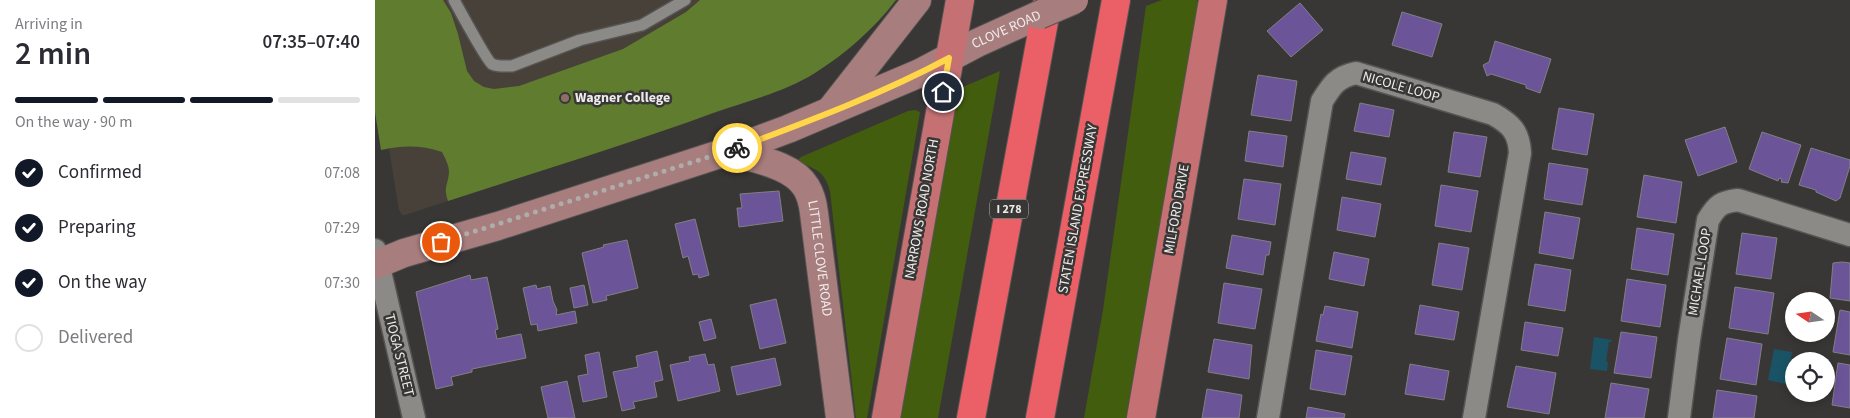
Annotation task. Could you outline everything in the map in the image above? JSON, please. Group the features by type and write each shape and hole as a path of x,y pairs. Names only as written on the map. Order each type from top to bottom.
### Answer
{"highway":[{"name":"I 278","path":"971,418 1048,0"},
{"name":"STATEN ISLAND EXPRESSWAY","path":"1040,418 1116,0"}],"main road":[{"path":"828,114 917,0"},
{"name":"NARROWS ROAD NORTH","path":"885,418 960,0"},
{"name":"CLOVE ROAD","path":"376,259 404,253 507,223 729,151 828,114 920,73 977,42 1074,0"},
{"name":"MILFORD DRIVE","path":"1141,418 1213,0"},
{"name":"LITTLE CLOVE ROAD","path":"729,151 771,164 792,173 803,183 810,195 814,213 835,417"}],"street":[{"name":"NICOLE LOOP","path":"1268,418 1322,101 1333,84 1344,76 1356,73 1493,114 1506,121 1517,134 1520,153 1475,418"},
{"name":"MICHAEL LOOP","path":"1679,418 1708,220 1713,211 1726,202 1738,200 1850,235"},
{"name":"TIOGA STREET","path":"376,259 414,418"}],"lane":[{"path":"454,0 476,36 484,55 491,64 500,66 512,66 580,40 641,26 685,0"}],"shaded area":[{"name":"Wagner College","path":"375,0 896,0 851,47 795,84 681,125 402,215 399,210 389,149 381,150 375,113"}],"green space":[{"name":"Wagner College","path":"375,0 443,0 451,13 467,71 474,81 484,87 494,89 519,86 623,49 686,12 700,0 896,0 869,31 848,49 815,73 791,86 647,136 448,201 446,189 449,169 442,152 412,146 381,150 375,112"},
{"path":"1162,0 1197,0 1198,3 1126,418 1084,418 1103,310 1146,6"},
{"path":"1000,71 938,418 899,418 956,90"},
{"path":"915,110 920,112 867,418 856,418 830,191 822,175 797,161 801,157 908,111"}],"water":[{"path":"1594,337 1612,340 1609,342 1606,361 1608,362 1607,371 1590,369"},
{"path":"1774,349 1792,352 1785,352 1785,384 1768,380"}],"building":[{"path":"1300,3 1323,30 1291,57 1267,31"},
{"path":"1402,12 1442,24 1432,57 1392,45"},
{"path":"1495,41 1551,59 1540,93 1526,88 1526,85 1491,74 1487,76 1483,65 1489,62"},
{"path":"1258,75 1297,81 1291,121 1251,115"},
{"path":"1360,103 1394,110 1389,137 1354,131"},
{"path":"1559,108 1594,114 1587,155 1552,149"},
{"path":"1725,127 1737,162 1698,176 1685,140"},
{"path":"1249,131 1287,136 1283,167 1245,161"},
{"path":"1454,132 1487,137 1480,177 1448,172"},
{"path":"1762,132 1801,145 1788,183 1781,182 1782,179 1779,178 1778,181 1749,169"},
{"path":"1811,148 1850,160 1850,166 1840,198 1836,201 1816,192 1816,190 1799,185"},
{"path":"1351,152 1386,158 1381,185 1346,179"},
{"path":"1549,163 1588,169 1582,205 1544,199"},
{"path":"1644,175 1682,182 1676,223 1637,217"},
{"path":"1244,179 1281,184 1275,225 1238,219"},
{"path":"1441,185 1478,191 1471,232 1435,226"},
{"path":"779,191 783,221 739,227 737,208 742,208 740,194"},
{"path":"1342,197 1381,204 1375,237 1337,230"},
{"path":"1545,212 1580,218 1573,259 1539,253"},
{"path":"695,219 709,275 699,278 698,274 693,275 688,256 683,258 675,224"},
{"path":"1637,228 1674,234 1668,275 1631,269"},
{"path":"1742,233 1777,238 1771,279 1736,274"},
{"path":"1232,235 1271,242 1269,255 1266,255 1263,275 1226,268"},
{"path":"627,240 638,288 606,296 607,300 593,303 582,253 604,247 603,245"},
{"path":"1439,243 1469,248 1462,290 1432,285"},
{"path":"1334,252 1369,259 1364,286 1329,279"},
{"path":"1833,263 1850,263 1850,301 1835,299 1835,292 1831,292"},
{"path":"1535,264 1571,270 1565,311 1528,305"},
{"path":"470,275 471,280 487,277 498,329 495,330 497,339 521,334 526,358 472,369 472,372 451,377 453,385 436,389 416,292"},
{"path":"1627,279 1666,285 1660,327 1621,321"},
{"path":"1224,283 1262,289 1255,329 1218,323"},
{"path":"536,285 537,289 550,286 557,310 556,315 575,311 577,323 538,331 537,324 531,325 523,288"},
{"path":"584,285 588,305 574,308 570,288"},
{"path":"1735,287 1774,293 1768,334 1729,328"},
{"path":"776,299 786,343 760,349 750,305"},
{"path":"1420,305 1459,312 1454,340 1415,334"},
{"path":"1325,306 1358,312 1352,348 1316,341 1321,314 1323,315"},
{"path":"1840,310 1850,312 1850,355 1833,352"},
{"path":"711,319 716,338 704,341 699,322"},
{"path":"1525,322 1563,328 1558,356 1521,350"},
{"path":"1621,332 1657,337 1651,378 1614,373"},
{"path":"1727,338 1762,344 1756,385 1720,379"},
{"path":"1214,339 1252,345 1249,379 1208,372"},
{"path":"1316,350 1352,356 1345,395 1310,389"},
{"path":"657,351 663,380 654,382 657,397 633,402 635,408 622,411 613,372 638,367 636,356"},
{"path":"599,352 607,397 583,402 578,376 588,374 585,355"},
{"path":"705,354 708,365 714,364 720,391 678,401 670,365 690,361 689,357"},
{"path":"775,358 781,385 737,395 731,367"},
{"path":"1838,363 1850,365 1850,408 1832,405 1832,402 1835,402"},
{"path":"1410,364 1449,371 1444,400 1405,394"},
{"path":"1516,366 1556,373 1549,414 1507,407"},
{"path":"567,381 575,418 548,418 541,387"},
{"path":"1611,383 1649,389 1644,418 1605,418"},
{"path":"1207,389 1242,395 1239,418 1202,418"},
{"path":"1717,390 1757,396 1754,418 1713,418"},
{"path":"1308,407 1345,414 1344,418 1306,418"}],"way so far":[{"path":"441,242 737,148"}],"place":[{"name":"Wagner College","path":"565,98"}],"route":[{"path":"737,148 828,114 949,58 943,92"}]}
